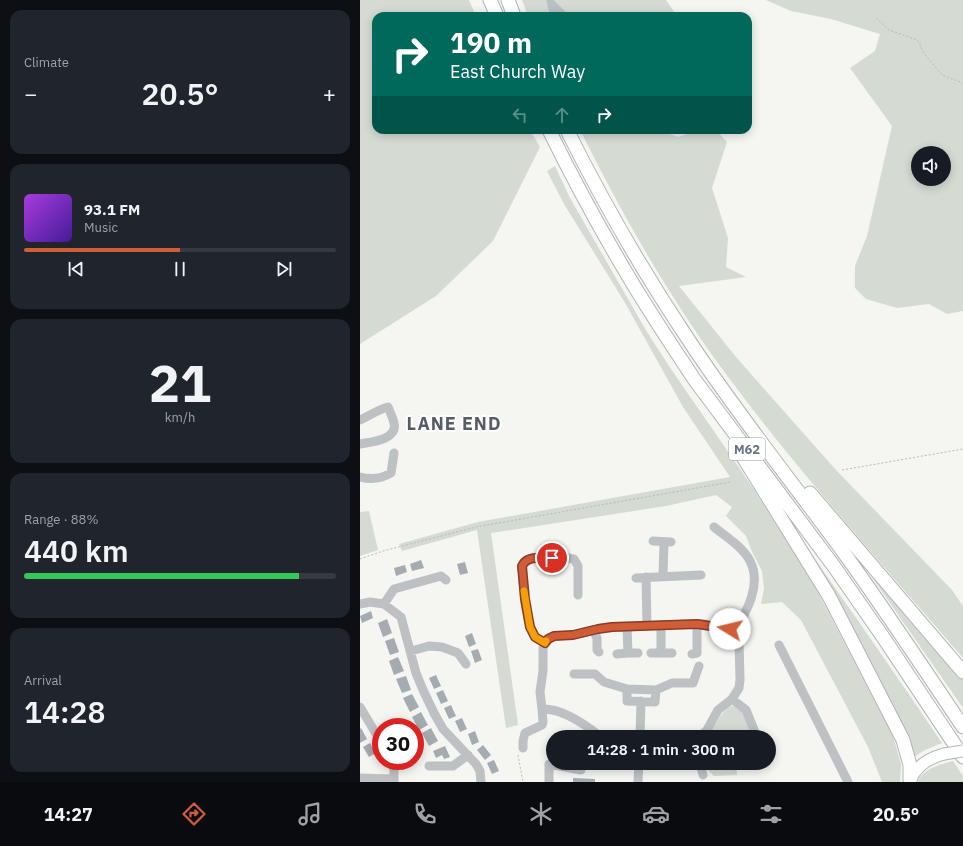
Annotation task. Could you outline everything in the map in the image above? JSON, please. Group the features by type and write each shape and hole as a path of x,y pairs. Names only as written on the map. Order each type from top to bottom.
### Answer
{"highway":[{"path":"490,0 495,12"},
{"path":"508,0 512,12"},
{"name":"M62","path":"551,134 581,194 628,275 829,596 903,740 910,765 910,781"},
{"name":"M62","path":"569,134 597,188 641,265 688,340 847,557 963,727"},
{"name":"M62","path":"694,379 833,565 883,637 963,758"},
{"name":"M62","path":"736,407 963,672"}],"main road":[{"path":"910,781 914,773 930,759 944,754 963,751"}],"street":[{"path":"360,420 374,413 376,410 388,408 395,427 392,433 380,441 360,444"},
{"path":"360,477 374,479 384,477 390,473 394,453"},
{"path":"713,526 739,548 750,560 753,570 755,580 753,591 735,631"},
{"path":"653,541 667,542 668,576"},
{"path":"552,548 552,558"},
{"path":"545,643 535,637 530,627 525,599 522,566 524,562 528,560 552,558 574,559 578,571 578,595"},
{"path":"636,578 701,575"},
{"path":"384,604 394,589 441,576 446,580"},
{"path":"646,577 647,626"},
{"path":"360,604 370,602 384,604 401,617 422,690 444,728 476,764 480,771 481,782"},
{"path":"697,624 698,653"},
{"path":"523,750 522,741 525,733 542,725 543,722 540,692 543,671 543,648 545,643 548,639 554,636 573,635 612,627 697,624 735,631 739,637 739,688 732,699 718,710 707,730"},
{"path":"661,625 656,653 672,653"},
{"path":"627,627 628,653"},
{"path":"593,630 597,638 597,650 599,652"},
{"path":"779,645 848,782"},
{"path":"411,651 429,646 442,647 458,653 466,664"},
{"path":"617,654 638,653"},
{"path":"574,674 595,674 604,682 627,689 656,690 672,683 694,683 699,666"},
{"path":"627,689 627,701 655,702 656,690"},
{"path":"732,699 748,714 754,730"},
{"path":"640,730 641,701"},
{"path":"360,707 372,727"},
{"path":"542,709 554,709 562,712 584,724 591,730"},
{"path":"429,766 453,766 468,755"},
{"path":"360,778 394,781 394,770"},
{"path":"549,770 549,782"},
{"path":"638,782 639,770"},
{"path":"702,770 703,776"}],"path":[{"path":"876,18 889,30 918,40 923,52 942,75 963,83"},
{"path":"842,470 963,449"},
{"path":"360,559 383,551 476,527 731,482"},
{"path":"523,750 519,758 523,782"}],"shaded area":[{"path":"360,0 469,0 474,12 372,12 372,134 532,134 540,147 493,241 436,296 360,344"},
{"path":"522,0 546,0 549,12 526,12"},
{"path":"546,0 554,0 566,12 549,12"},
{"path":"554,0 666,0 674,12 566,12"},
{"path":"766,0 963,0 963,311 947,314 929,304 897,308 866,299 855,288 855,266 867,236 892,126 850,68 875,51 880,34 831,19 791,11"},
{"path":"582,134 670,134 678,137 687,134 720,134 727,142 712,188 728,238 726,267 746,277 679,286 736,357 836,470 952,590 963,606 963,658 873,555 756,414 687,319 613,194"},
{"path":"555,166 570,198 647,332 751,485 810,577 893,736 901,764 900,782 882,782 868,747 801,620 782,602 761,604 764,589 762,571 746,536 726,516 732,507 716,495 666,506 491,533 518,725 506,728 477,530 402,551 399,544 478,522 730,477 683,407 624,301 564,204 547,171"},
{"path":"369,511 378,550 360,556 360,512"},
{"path":"799,536 942,743 925,750 912,758"},
{"path":"853,550 963,676 963,708"},
{"path":"731,706 739,709 745,717 750,730 711,730 723,712"},
{"path":"953,761 963,776 963,782 917,782 928,770"},
{"path":"708,770 737,770 737,775 714,776"}],"building":[{"path":"421,560 424,568 412,571 410,564"},
{"path":"465,562 468,573 460,575 457,564"},
{"path":"405,565 407,572 396,576 394,568"},
{"path":"371,611 373,618 362,623 360,616"},
{"path":"387,619 392,633 383,637 378,623"},
{"path":"472,633 476,644 469,647 465,636"},
{"path":"394,638 399,652 390,655 385,641"},
{"path":"478,649 482,660 475,663 471,651"},
{"path":"398,657 404,671 394,675 389,661"},
{"path":"436,675 441,686 434,689 429,678"},
{"path":"406,676 411,690 402,693 396,679"},
{"path":"443,690 448,701 441,704 436,693"},
{"path":"412,694 419,707 410,712 403,698"},
{"path":"451,705 456,716 449,719 444,708"},
{"path":"421,712 428,725 424,727 424,718 412,717"},
{"path":"462,718 467,729 460,732 455,721"},
{"path":"361,728 367,739 360,743 360,729"},
{"path":"431,728 438,741 429,746 424,737 424,732"},
{"path":"475,731 479,742 472,745 468,734"},
{"path":"370,743 372,746 372,755 369,757 363,747"},
{"path":"483,745 491,755 485,760 477,750"},
{"path":"445,746 450,757 444,759 442,755 436,758 433,751"},
{"path":"494,760 499,771 492,774 487,763"},
{"path":"573,778 595,779 595,782 573,782"}],"slow traffic":[{"path":"524,591 531,630 535,637 545,643 546,641"}],"district":[{"name":"LANE END","path":"454,423"}],"route":[{"path":"552,558 537,558 528,560 524,562 522,566 526,607 530,627 535,637 545,643 548,639 554,636 573,635 612,627 705,624 718,628 730,629"}]}
